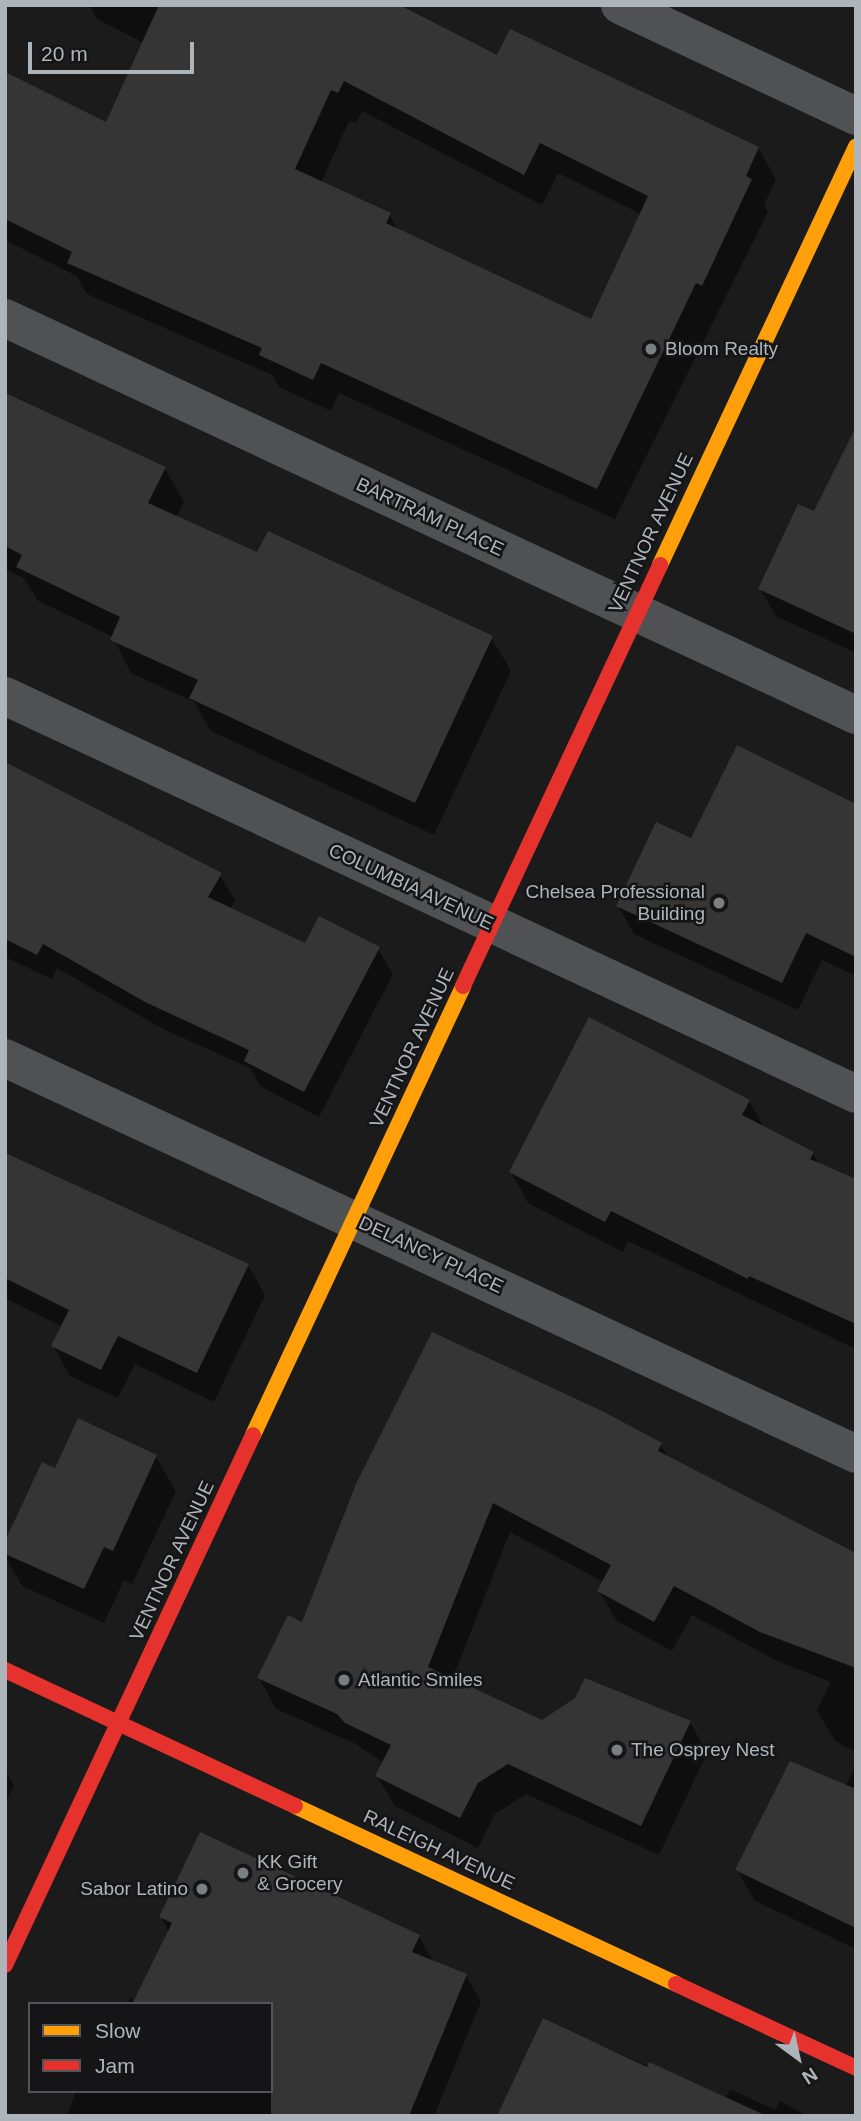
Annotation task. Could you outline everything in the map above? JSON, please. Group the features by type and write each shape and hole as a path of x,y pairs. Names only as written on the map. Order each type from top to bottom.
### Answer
{"main road":[{"name":"VENTNOR AVENUE","path":"5,1965 856,147"},
{"name":"RALEIGH AVENUE","path":"5,1670 856,2068"}],"street":[{"path":"620,5 856,116"},
{"name":"BARTRAM PLACE","path":"5,318 856,715"},
{"name":"COLUMBIA AVENUE","path":"5,696 856,1094"},
{"name":"DELANCY PLACE","path":"5,1058 856,1454"}],"building":[{"path":"159,5 400,5 497,55 510,29 759,147 746,176 752,179 702,286 696,283 597,489 321,363 313,380 259,355 262,348 67,263 72,252 5,219 5,72 106,122","holes":["344,81 524,175 540,143 648,196 591,319 386,223 391,213 295,169 331,90 338,93"]},
{"path":"5,393 166,467 148,503 257,552 268,531 493,636 415,803 189,698 198,680 110,640 120,617 16,567 22,555 5,546"},
{"path":"856,427 856,634 758,589 798,504 814,511"},
{"path":"737,745 856,804 856,957 806,933 782,983 616,906 656,822 691,838"},
{"path":"5,762 222,873 208,897 305,943 319,916 380,947 304,1092 244,1061 249,1050 147,1003 43,944 37,955 5,939"},
{"path":"589,1017 750,1100 742,1115 814,1152 810,1159 856,1179 856,1324 749,1276 748,1279 611,1211 605,1222 509,1172"},
{"path":"5,1153 249,1264 197,1373 118,1336 101,1370 51,1346 69,1310 5,1278"},
{"path":"432,1332 602,1411 662,1443 658,1451 856,1553 856,1668 760,1632 674,1586 654,1622 597,1591 611,1565 493,1503 428,1667 542,1720 575,1698 585,1678 691,1721 641,1826 508,1764 478,1783 460,1818 375,1776 391,1745 345,1723 337,1714 257,1678 288,1615 302,1622 356,1484"},
{"path":"78,1418 157,1455 113,1551 104,1547 84,1589 5,1554 5,1541 42,1462 55,1468"},
{"path":"790,1761 856,1789 856,1928 735,1870"},
{"path":"200,1832 420,1935 412,1952 467,1974 409,2116 271,2116 273,2002 133,2002 172,1923 159,1917"},
{"path":"543,2018 647,2067 649,2062 767,2116 497,2116"}],"traffic: slow":[{"path":"660,565 856,147"},
{"path":"253,1435 463,986"},
{"path":"295,1806 676,1984"}],"traffic: jam":[{"path":"463,986 660,565"},
{"path":"5,1965 253,1435"},
{"path":"5,1670 295,1806"},
{"path":"676,1984 856,2068"}],"place":[{"name":"Bloom Realty","path":"651,349"},
{"name":"Chelsea Professional Building","path":"719,903"},
{"name":"Atlantic Smiles","path":"344,1680"},
{"name":"The Osprey Nest","path":"617,1750"},
{"name":"KK Gift & Grocery","path":"243,1873"},
{"name":"Sabor Latino","path":"202,1889"}]}
